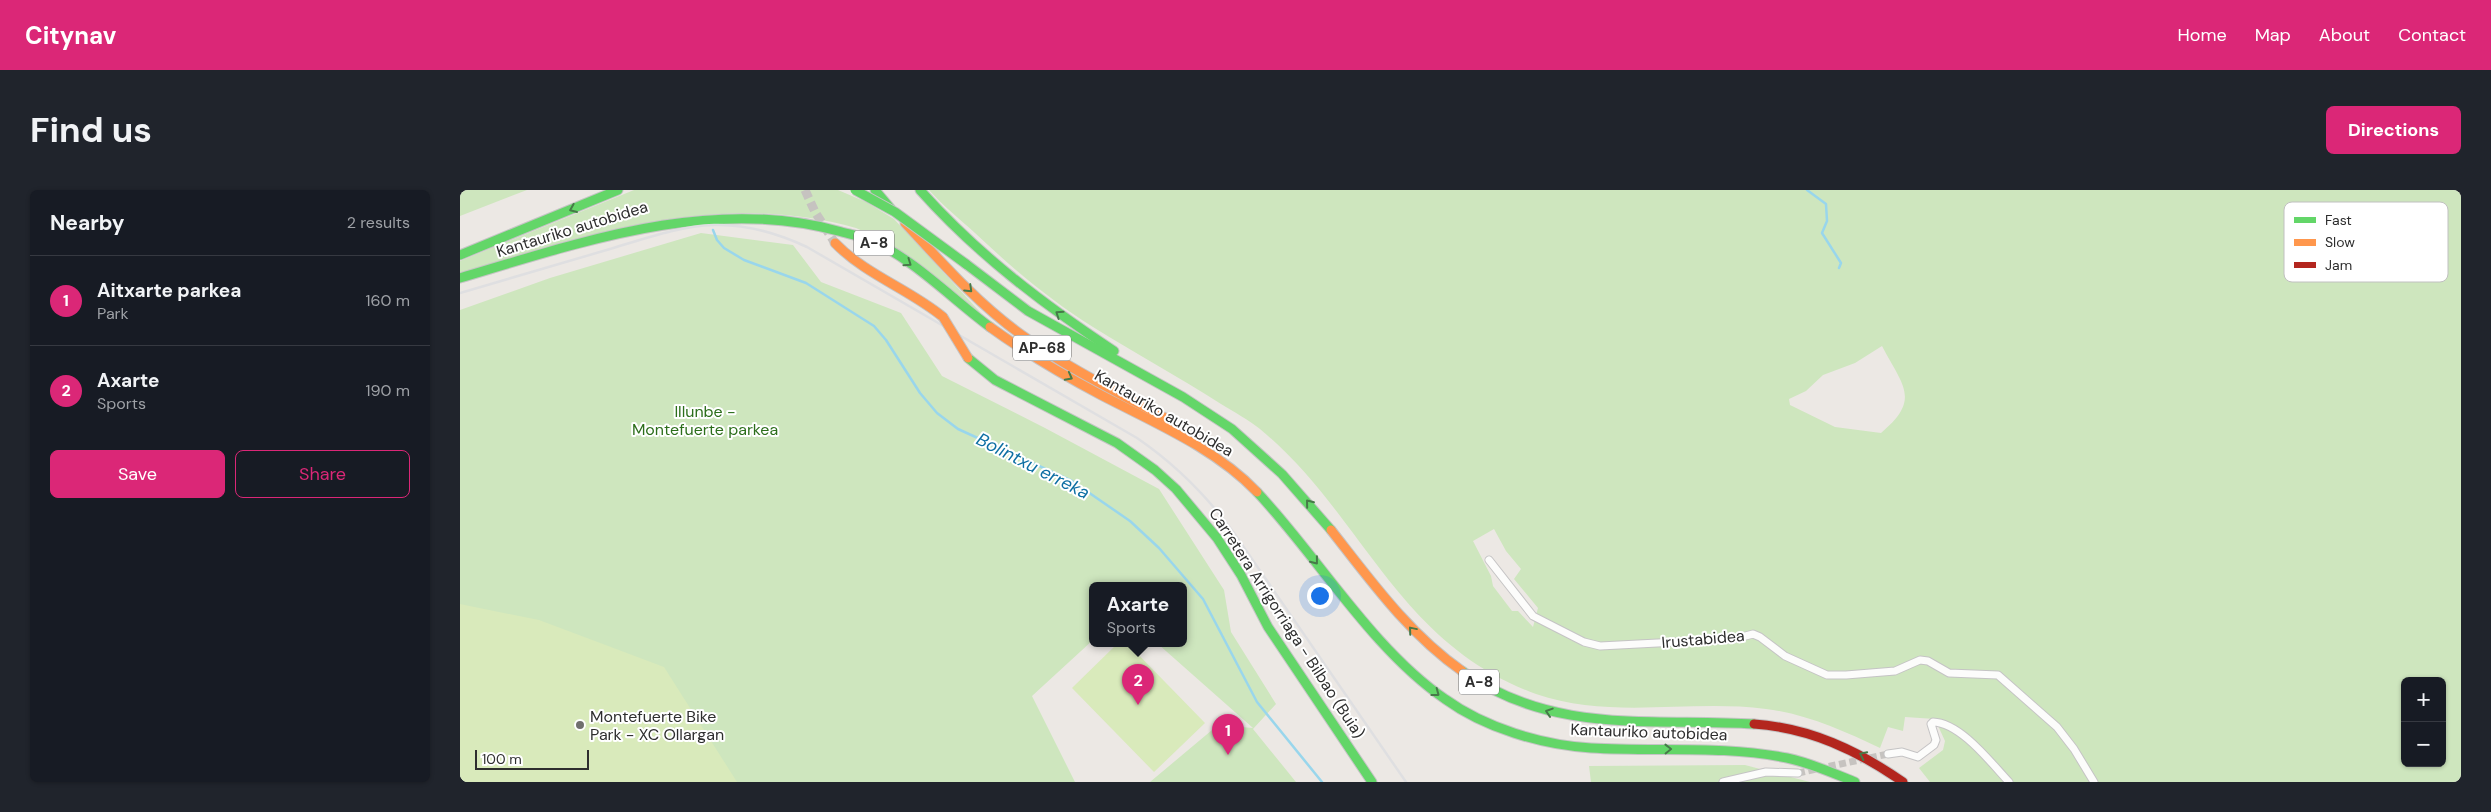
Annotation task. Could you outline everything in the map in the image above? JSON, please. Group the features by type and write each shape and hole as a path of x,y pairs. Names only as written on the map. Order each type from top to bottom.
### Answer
{"main road":[{"name":"Kantauriko autobidea","path":"460,255 618,190"},
{"name":"Kantauriko autobidea","path":"854,190 895,212 1028,311 1157,382 1231,429 1267,459 1298,489 1419,638 1459,672 1511,700 1564,716 1608,722 1740,723 1779,726 1808,733 1832,740 1871,759 1903,782"},
{"name":"AP-68","path":"875,190 936,256 1002,320 1096,381 1180,426 1211,448 1236,472"},
{"name":"AP-68","path":"920,190 974,245 1034,297 1157,382"},
{"name":"Kantauriko autobidea","path":"735,209 783,212 810,217 871,241 933,281 993,328 1042,362 1173,432 1236,472 1286,524 1348,604 1386,647 1432,689 1455,706 1503,728 1556,744 1619,750 1716,748 1770,754 1803,760 1855,782"},
{"name":"Kantauriko autobidea","path":"460,278 634,224 710,210"},
{"name":"Carretera Arrigorriaga - Bilbao (Buia)","path":"835,243 856,263 926,303 944,317 968,358 995,380 1117,443 1176,489 1217,538 1241,575 1268,627 1372,782"}],"street":[{"name":"Irustabidea","path":"1489,560 1533,616 1584,642 1600,646 1734,639 1753,634 1785,656 1827,675 1846,676 1895,671 1920,660 1928,660 1950,673 1998,675 2057,727 2074,749 2094,782"},
{"path":"1888,754 1902,752 1918,757 1934,745 1936,740 1931,724 1933,722 1944,724 1957,731 2010,782"},
{"path":"1724,782 1766,772 1798,773"}],"green space":[{"path":"460,190 527,190 460,216"},
{"path":"634,190 838,190 866,202 894,219 981,313 889,245 856,228 805,217 755,213 705,215 656,221 558,244 460,273 460,261"},
{"path":"929,190 2461,190 2461,782 1930,782 1919,768 1943,750 1945,741 1935,719 1905,717 1903,731 1888,727 1880,748 1810,719 1781,711 1708,706 1621,708 1564,702 1536,694 1488,671 1448,643 1384,575 1327,500 1296,463 1260,429 1093,327 1047,295 1017,271","holes":["1882,346 1904,391 1905,401 1901,411 1894,421 1881,433 1835,427 1790,405 1789,399 1806,391 1823,375 1855,363","1494,529 1506,551 1521,569 1514,579 1538,608 1533,627 1518,611 1512,611 1493,586 1491,576 1473,541"]},
{"name":"Illunbe - Montefuerte parkea","path":"701,233 793,245 821,282 901,313 942,376 1159,489 1224,590 1231,632 1276,704 1253,729 1296,782 1150,782 1218,725 1253,728 1161,647 1187,647 1187,582 1089,582 1089,644 1032,696 1075,782 460,782 460,310 550,278"},
{"name":"Montefuerte Bike Park - XC Ollargan","path":"460,604 539,620 664,667 737,782 460,782"},
{"path":"1114,647 1131,647 1205,723 1154,772 1072,688"},
{"path":"1745,765 1810,782 1591,782 1589,766"}],"waterway":[{"path":"1807,190 1826,204 1827,221 1822,233 1841,263 1839,268"},
{"name":"Bolintxu erreka","path":"713,230 717,240 724,248 744,260 806,283 874,326 886,340 920,393 937,413 958,429 1072,481 1130,521 1159,548 1203,599 1257,702 1322,782"}],"tunnel":[{"path":"805,190 815,212 835,243"},
{"path":"1798,773 1888,754"}],"railway":[{"path":"460,293 662,234 701,226 726,225 750,228 773,234 807,247 1137,438 1177,470 1213,506 1234,533 1406,782"}],"traffic: fast":[{"path":"460,255 618,190"},
{"path":"855,190 895,212 966,264"},
{"path":"875,190 891,209"},
{"path":"920,190 964,236 1012,277 1114,351"},
{"path":"460,278 600,238 647,228 695,221 743,219 791,221 859,236 887,248 918,269 990,327"},
{"path":"966,264 1028,311 1183,397 1232,429 1282,474 1331,530"},
{"path":"968,358 995,380 1117,443 1155,470 1176,489 1217,538 1241,575 1268,627 1372,782"},
{"path":"1257,492 1393,655 1445,699 1478,718 1534,739 1572,746 1615,749 1714,750 1787,758 1813,765 1855,782"},
{"path":"1462,671 1496,691 1531,705 1567,714 1639,721 1754,724"}],"traffic: slow":[{"path":"905,223 976,297 1023,336 1077,370 1171,421"},
{"path":"835,243 860,264 943,317"},
{"path":"943,317 968,358"},
{"path":"990,327 1031,355 1073,380 1163,426 1203,449 1240,476 1257,492"},
{"path":"1331,530 1408,624 1425,641 1462,671"}],"traffic: jam":[{"path":"1754,724 1794,730 1832,742 1886,770 1903,782"}],"place":[{"name":"Axarte","path":"1138,705"},
{"name":"Montefuerte Bike Park - XC Ollargan","path":"580,725"},
{"name":"Aitxarte parkea","path":"1228,755"}]}
